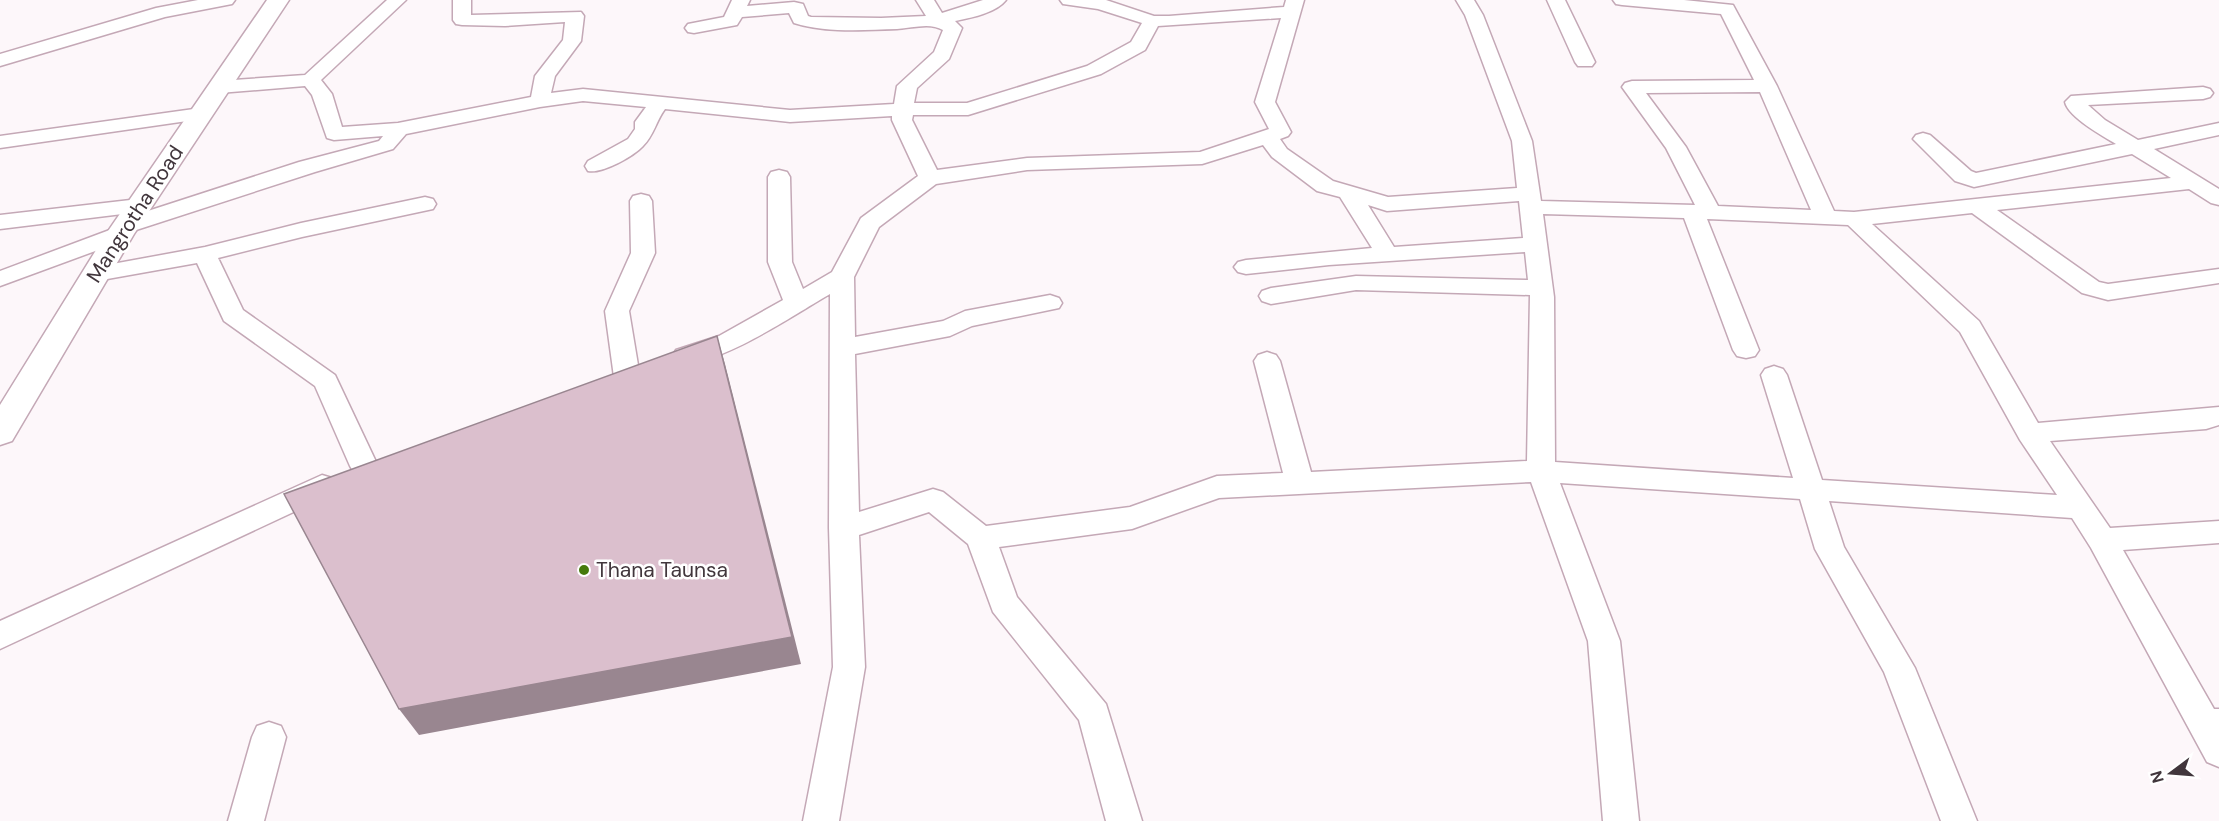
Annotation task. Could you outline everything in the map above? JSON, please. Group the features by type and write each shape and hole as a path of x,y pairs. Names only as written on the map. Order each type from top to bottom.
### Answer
{"main road":[{"name":"Mangrotha Road","path":"0,433 128,222 278,0"}],"street":[{"path":"0,60 162,12 226,0"},
{"path":"219,87 310,80 397,0"},
{"path":"462,0 462,20 505,21 574,16 572,41 545,76 540,101"},
{"path":"694,28 731,21 739,6 794,7 804,21 885,25 931,10 986,6 997,0"},
{"path":"821,821 849,667 844,528 842,277 869,223 930,178 1027,165 1203,158 1281,132 1265,102 1294,6 1190,22 1152,21 1101,4 1069,0"},
{"path":"1465,0 1474,15 1522,141 1540,288 1540,471 1605,641 1621,821"},
{"path":"1556,0 1584,62"},
{"path":"1622,0 1696,4 1727,9 1767,86 1826,218"},
{"path":"930,178 902,120 907,86 942,54 953,28 931,10"},
{"path":"310,80 322,93 334,134 398,129 540,101 583,95 790,116 904,109 969,109 1065,81 1094,70 1138,46 1152,21"},
{"path":"1746,350 1702,211 1676,147 1632,87 1767,86"},
{"path":"2203,93 2075,102 2075,105 2098,124 2219,198"},
{"path":"596,166 635,142 645,129 645,122 659,103"},
{"path":"0,142 201,114"},
{"path":"0,279 128,222 386,145 398,129"},
{"path":"1923,139 1963,176 1974,180 2219,129"},
{"path":"1268,136 1279,153 1325,186 1387,204 1529,201 1854,219 2191,182"},
{"path":"779,177 780,262 797,304"},
{"path":"1348,192 1387,254"},
{"path":"641,201 643,253 617,311 635,374 728,342 842,277"},
{"path":"96,274 205,254 301,230 425,204"},
{"path":"1976,205 2091,288 2100,291 2109,292 2219,276"},
{"path":"1854,219 1970,327 2030,433 2102,540 2214,733"},
{"path":"0,222 128,222"},
{"path":"1246,267 1535,244"},
{"path":"0,636 375,463 326,381 233,315 205,254"},
{"path":"1271,296 1356,283 1540,288"},
{"path":"841,348 950,328 965,319 1050,303"},
{"path":"1267,361 1300,484"},
{"path":"1774,375 1830,549 1899,668 1959,821"},
{"path":"2030,433 2206,419 2219,416"},
{"path":"981,538 1132,518 1217,487 1540,471 2081,508"},
{"path":"844,528 933,500 981,538 1004,603 1094,714 1124,821"},
{"path":"2102,540 2219,532"},
{"path":"246,821 269,737"}],"building":[{"path":"717,336 792,637 399,709 284,494"}],"place":[{"name":"Thana Taunsa","path":"584,570"}]}
